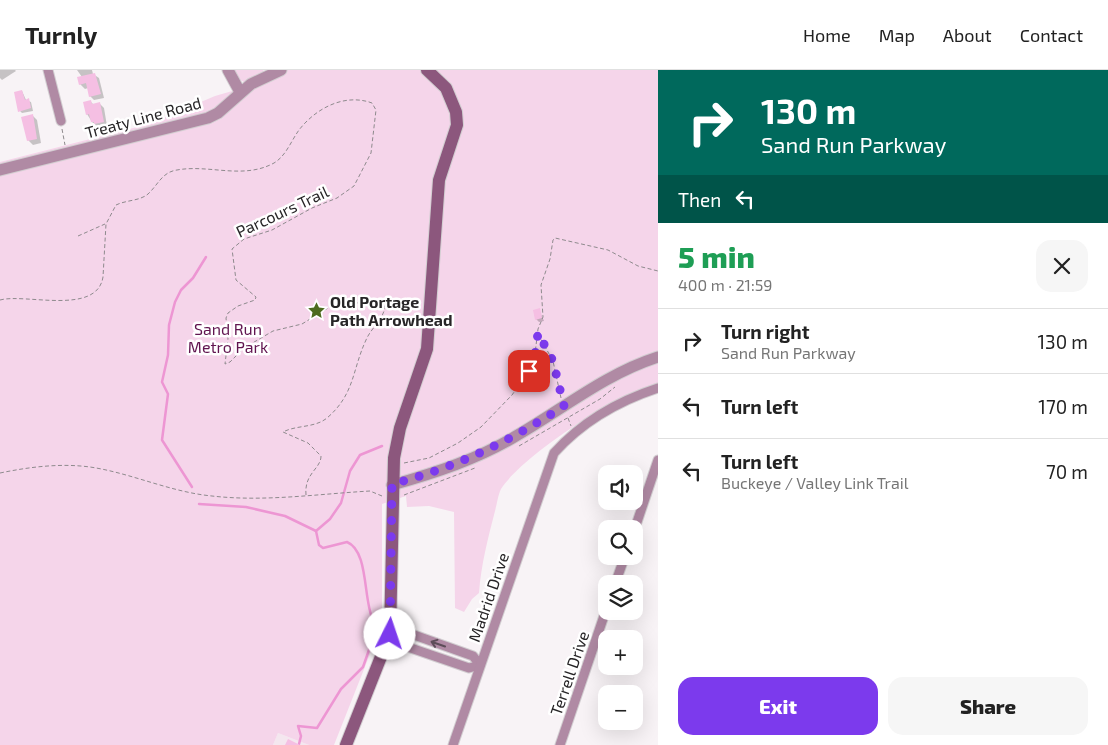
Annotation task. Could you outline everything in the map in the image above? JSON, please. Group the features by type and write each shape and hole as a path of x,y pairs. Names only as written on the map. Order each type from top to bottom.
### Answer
{"main road":[{"path":"346,745 390,634 394,458 400,428 427,349 439,180 457,125 456,112 446,88 427,70"}],"street":[{"path":"48,70 61,121"},
{"path":"228,70 240,92"},
{"name":"Treaty Line Road","path":"0,170 208,118 218,113 240,92 281,70"},
{"path":"392,484 435,472 487,451 566,411 614,374 658,357"},
{"name":"Madrid Drive","path":"453,745 552,458 569,438 610,408 658,388"},
{"path":"638,520 658,460"},
{"name":"Terrell Drive","path":"560,745 603,620"},
{"path":"403,631 473,656 480,665 469,668 419,651 402,645 390,634 403,631"}],"path":[{"name":"Parcours Trail","path":"106,224 116,205 146,195 167,173 184,169 255,171 281,157 300,129 329,104 359,100 376,106 371,153 354,186 337,198 312,208 272,230 244,240 232,249 236,280 256,297 255,300 238,306 228,313 226,318 228,339 225,364 230,362 244,348 273,331 302,324 328,308 380,299 385,307 384,313 367,338 358,356 352,386 331,413 321,422 283,432 308,443 321,456 321,460 307,478 306,495"},
{"path":"61,121 66,154"},
{"path":"0,300 19,297 38,301 59,300 78,298 95,293 102,284 106,224 78,236"},
{"path":"403,463 428,458 458,443 481,427 512,395 529,371 534,362 538,333 543,317 541,285 555,238 608,250 638,266 658,271"},
{"path":"538,333 553,361 566,411"},
{"path":"0,473 41,466 76,466 105,470 191,494 213,497 306,495 370,491"}],"shaded area":[{"path":"278,733 309,745 273,745"}],"green space":[{"path":"233,70 263,70 265,72 246,83 238,79"},
{"name":"Sand Run Metro Park","path":"282,70 658,70 658,383 620,399 573,427 550,443 512,475 499,494 485,552 479,593 472,599 464,612 455,608 454,512 429,506 407,507 406,496 382,504 382,611 372,649 334,745 309,745 278,733 273,745 0,745 0,162 149,124 215,96 253,85"}],"building":[{"path":"95,73 101,94 89,97 86,83 79,85 77,77"},
{"path":"22,90 25,100 29,98 31,108 18,112 14,92"},
{"path":"91,100 92,104 100,102 104,122 94,124 94,122 91,122 89,114 86,115 83,102"},
{"path":"33,114 37,139 27,141 21,117"},
{"path":"540,308 542,318 535,320 533,310"},
{"path":"288,739 300,745 285,745"}],"waterway":[{"path":"192,487 162,440 168,394 162,382 168,355 169,325 175,302 181,290 193,278 206,257"},
{"path":"316,531 330,519 341,503 350,471 360,455 382,446"},
{"path":"199,504 246,507 285,516 316,531 319,545 323,548 347,542 354,547 359,555 373,620 368,631 370,647 363,667 341,689 317,728 298,726 301,736 299,744"}],"place":[{"name":"Old Portage Path Arrowhead","path":"316,310"}],"route":[{"path":"390,634 392,622 392,484 419,478 487,451 514,437 564,406 557,385 553,361 538,333 534,362 529,371"}]}
